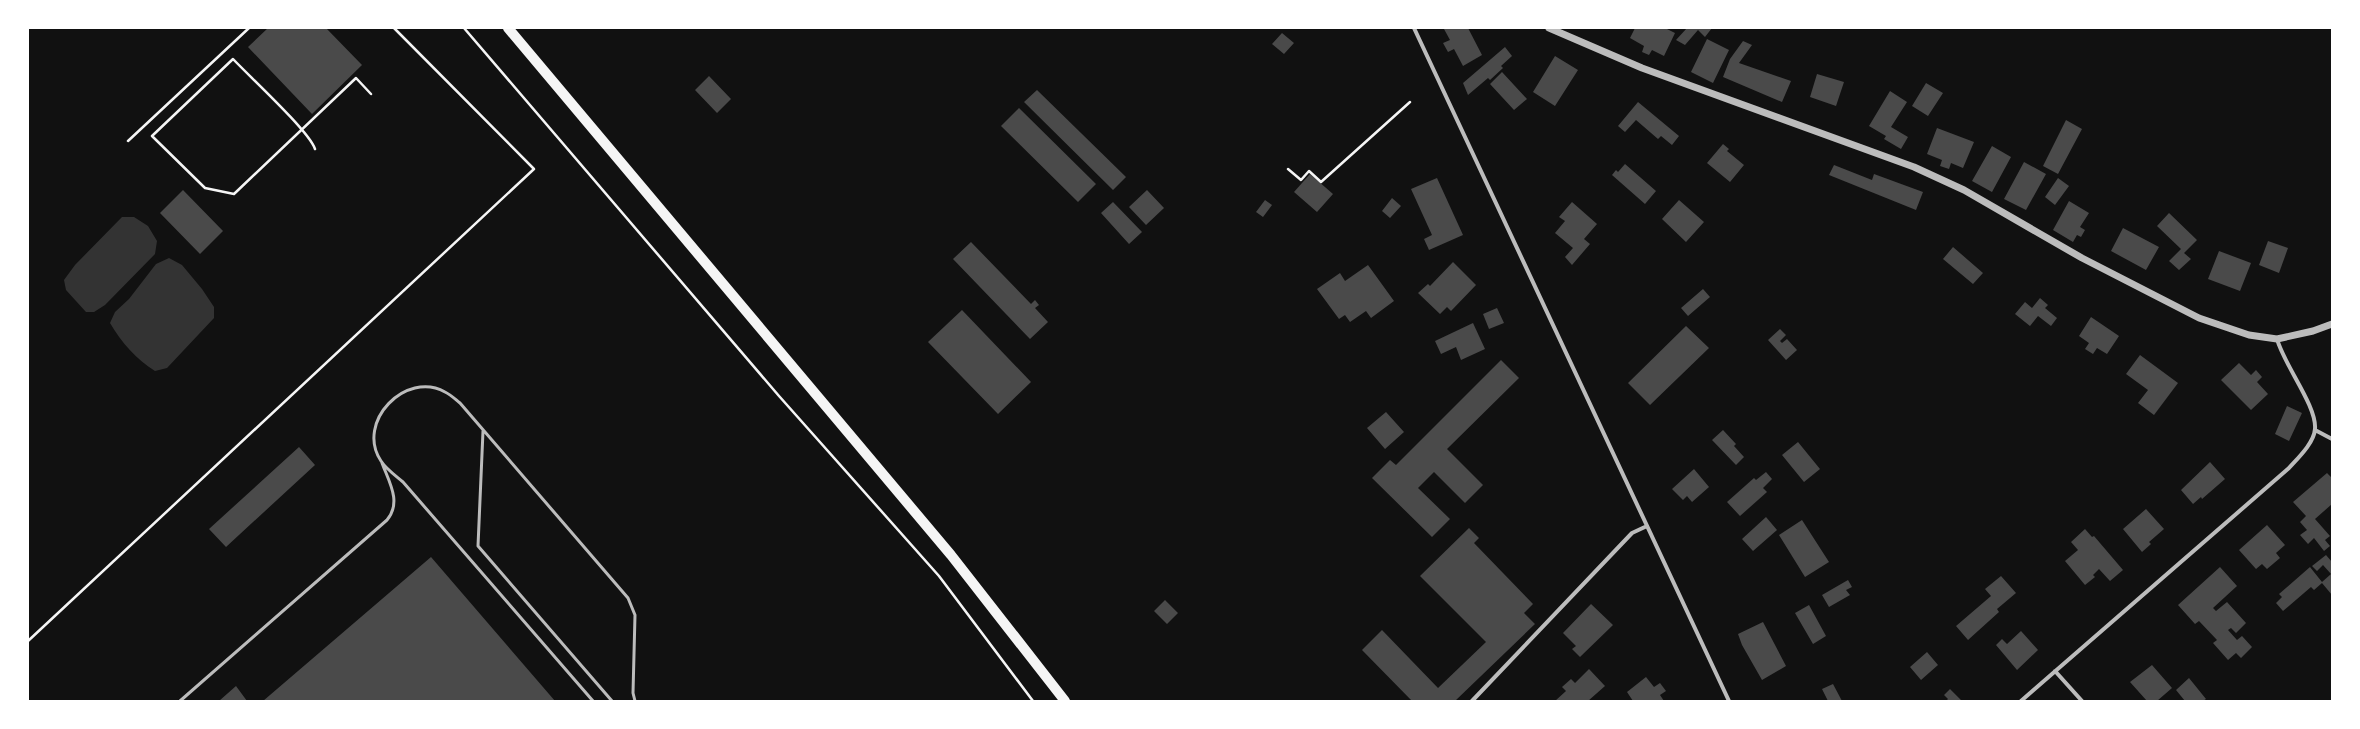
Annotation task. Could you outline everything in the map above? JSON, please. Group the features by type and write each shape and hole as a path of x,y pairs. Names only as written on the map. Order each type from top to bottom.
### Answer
{"main road":[{"path":"508,28 951,555 1065,701"}],"street":[{"path":"1414,28 1729,701"},
{"path":"1549,28 1642,68 1914,167 1964,190 2082,258 2192,314 2249,335 2277,339 2313,331 2332,324"},
{"path":"2021,701 2290,468 2307,445 2315,430 2310,406 2284,359 2277,339"},
{"path":"2315,430 2332,439"},
{"path":"1472,701 1497,677 1632,533 1647,526"},
{"path":"2055,671 2082,701"}],"lane":[{"path":"180,701 391,516 394,512 394,496 374,437 381,413 394,398 412,389 423,387 445,391 460,403 625,594 635,615 633,693 635,701"},
{"path":"483,430 478,546 612,701"},
{"path":"381,461 407,486 593,701"}],"path":[{"path":"128,141 249,28"},
{"path":"28,641 534,170 394,28"},
{"path":"464,28 774,390 939,576 1033,701"},
{"path":"315,149 313,142 301,130 233,59 152,136 205,188 234,194 301,130 356,78 371,94"},
{"path":"1288,170 1301,180 1309,171 1321,182 1410,102"}],"shaded area":[{"path":"122,217 134,217 148,226 157,241 155,254 105,305 94,312 86,312 66,290 64,280 75,265"},
{"path":"169,258 182,265 202,289 214,307 214,318 167,368 155,371 142,362 130,350 110,323 115,312 129,299 156,264"}],"building":[{"path":"268,28 326,28 362,65 312,114 248,47"},
{"path":"1468,28 1482,55 1463,66 1454,49 1448,52 1443,43 1450,40 1444,29"},
{"path":"1635,28 1665,28 1675,33 1664,56 1652,50 1649,55 1642,52 1644,46 1630,38"},
{"path":"1687,28 1712,28 1705,37 1698,30 1685,45 1676,40"},
{"path":"1282,33 1294,43 1284,54 1272,44"},
{"path":"1707,39 1729,50 1713,83 1691,72"},
{"path":"1743,41 1752,45 1739,63 1791,81 1782,102 1723,77 1730,59"},
{"path":"1505,47 1512,56 1501,66 1503,68 1490,80 1488,78 1468,95 1463,83"},
{"path":"1555,56 1578,70 1555,106 1533,92"},
{"path":"1502,72 1527,99 1514,110 1490,84"},
{"path":"1817,74 1844,82 1836,106 1810,97"},
{"path":"709,76 731,99 717,113 695,90"},
{"path":"1926,83 1943,93 1928,116 1912,106"},
{"path":"1037,90 1126,177 1113,190 1024,102"},
{"path":"1890,91 1907,102 1891,127 1908,137 1901,149 1884,139 1886,136 1869,126"},
{"path":"1638,102 1679,136 1672,145 1661,136 1658,139 1636,120 1625,132 1618,126"},
{"path":"1019,108 1096,184 1078,202 1001,126"},
{"path":"2066,120 2082,129 2058,174 2043,166"},
{"path":"1937,128 1974,142 1963,168 1951,163 1949,169 1940,166 1942,160 1927,154"},
{"path":"1723,144 1729,149 1727,151 1744,165 1730,182 1707,163"},
{"path":"1992,146 2011,157 1992,192 1972,181"},
{"path":"2024,162 2046,174 2026,210 2004,199"},
{"path":"1625,164 1656,191 1645,204 1612,175 1616,170 1618,172"},
{"path":"1834,165 1872,180 1874,174 1923,192 1916,210 1829,175"},
{"path":"1310,174 1333,194 1317,212 1294,192"},
{"path":"1437,178 1463,235 1429,250 1424,239 1432,235 1411,189"},
{"path":"2058,178 2069,186 2055,205 2045,197"},
{"path":"183,190 223,231 200,254 160,213"},
{"path":"1147,190 1164,208 1146,225 1129,207"},
{"path":"1392,198 1401,206 1390,218 1382,211"},
{"path":"1265,200 1272,205 1263,217 1256,212"},
{"path":"1679,200 1704,222 1686,242 1662,219"},
{"path":"2069,201 2089,213 2080,227 2085,230 2081,237 2077,235 2073,242 2053,230"},
{"path":"1113,202 1142,232 1129,244 1101,213"},
{"path":"1572,202 1597,224 1584,239 1590,244 1572,265 1565,257 1573,248 1555,233 1565,221 1559,217"},
{"path":"2169,213 2197,240 2184,253 2191,259 2179,270 2169,261 2181,249 2157,226"},
{"path":"2123,228 2159,247 2146,270 2111,251"},
{"path":"2268,241 2288,248 2279,273 2259,265"},
{"path":"971,242 1031,304 1035,300 1039,305 1035,308 1048,322 1030,339 953,259"},
{"path":"1953,247 1983,273 1973,284 1943,259"},
{"path":"2219,251 2251,263 2240,291 2208,279"},
{"path":"1453,262 1476,285 1451,311 1447,307 1440,314 1418,293 1428,284 1430,286"},
{"path":"1368,265 1394,301 1371,318 1366,311 1350,322 1345,315 1339,319 1317,289 1340,273 1345,281"},
{"path":"1703,289 1710,297 1688,316 1681,308"},
{"path":"2040,298 2048,305 2045,308 2057,318 2051,326 2038,316 2030,326 2015,314 2025,302 2032,308"},
{"path":"1497,308 1504,323 1489,329 1483,314"},
{"path":"962,310 1031,382 998,414 928,342"},
{"path":"2091,317 2119,336 2107,354 2097,348 2093,354 2085,349 2089,343 2079,336"},
{"path":"1473,323 1485,349 1461,360 1456,347 1441,354 1435,341"},
{"path":"1686,326 1709,348 1650,405 1628,383"},
{"path":"1780,329 1786,335 1780,341 1782,343 1787,339 1797,350 1786,360 1768,340"},
{"path":"2140,355 2178,383 2154,415 2138,403 2148,390 2126,374"},
{"path":"1501,360 1519,378 1447,449 1483,485 1465,503 1434,472 1418,488 1450,519 1432,537 1372,478 1390,460 1396,465"},
{"path":"2239,363 2251,375 2256,370 2262,377 2257,382 2268,394 2251,410 2221,380"},
{"path":"2287,406 2302,413 2289,441 2275,434"},
{"path":"1386,412 1404,432 1385,449 1367,428"},
{"path":"1723,430 1736,444 1734,446 1744,457 1736,465 1712,440"},
{"path":"1798,442 1820,469 1804,482 1782,455"},
{"path":"299,447 315,465 226,547 209,529"},
{"path":"2210,462 2225,479 2202,499 2201,497 2193,504 2181,490"},
{"path":"1694,469 1709,487 1692,502 1687,496 1683,500 1672,489"},
{"path":"1766,472 1772,479 1763,488 1767,492 1740,516 1727,502 1754,478 1756,480"},
{"path":"2327,473 2332,478 2332,504 2315,519 2330,536 2325,540 2330,546 2324,551 2314,538 2308,544 2300,535 2307,530 2300,522 2306,516 2293,502"},
{"path":"2146,509 2164,529 2149,542 2151,544 2142,552 2123,529"},
{"path":"1766,517 1777,530 1753,551 1742,539"},
{"path":"1802,520 1829,562 1805,577 1779,535"},
{"path":"2267,525 2285,545 2276,553 2280,558 2267,569 2262,564 2256,569 2239,550"},
{"path":"1469,528 1479,538 1474,543 1533,604 1524,613 1535,624 1455,701 1412,701 1362,650 1382,630 1438,688 1486,642 1420,576"},
{"path":"2085,529 2092,537 2094,536 2123,570 2110,581 2099,569 2093,575 2095,577 2085,585 2065,561 2078,550 2071,542"},
{"path":"2326,555 2332,562 2332,595 2322,583 2314,590 2311,587 2283,611 2276,603 2282,597 2279,594 2310,567 2322,582 2331,574 2323,565 2317,571 2312,566"},
{"path":"431,557 555,701 263,701"},
{"path":"2220,567 2237,586 2213,608 2216,611 2227,602 2246,623 2236,633 2231,628 2228,630 2237,640 2242,636 2252,647 2241,658 2236,653 2228,660 2213,643 2217,640 2199,621 2195,624 2178,605"},
{"path":"2001,576 2016,593 1997,609 1999,612 1968,640 1956,626 1991,596 1985,589"},
{"path":"1848,580 1852,587 1846,590 1850,595 1829,607 1822,595"},
{"path":"1165,600 1178,613 1167,624 1154,611"},
{"path":"1591,604 1613,625 1580,657 1572,649 1576,646 1563,633"},
{"path":"1809,605 1826,636 1813,644 1795,613"},
{"path":"1763,622 1786,666 1762,680 1742,645 1738,634"},
{"path":"2021,631 2038,650 2017,670 1996,645 2002,639 2007,644"},
{"path":"1927,652 1938,665 1921,680 1910,667"},
{"path":"2152,665 2172,688 2157,701 2147,701 2130,682"},
{"path":"1589,669 1605,686 1588,701 1555,701 1566,691 1562,687 1571,679 1575,683"},
{"path":"1646,677 1654,687 1660,683 1666,691 1660,695 1664,701 1633,701 1627,692"},
{"path":"2189,678 2206,699 2203,701 2185,701 2176,690"},
{"path":"1833,684 1842,701 1828,701 1822,689"},
{"path":"236,686 247,701 219,701"},
{"path":"1950,689 1962,701 1946,701 1948,699 1944,695"}]}
